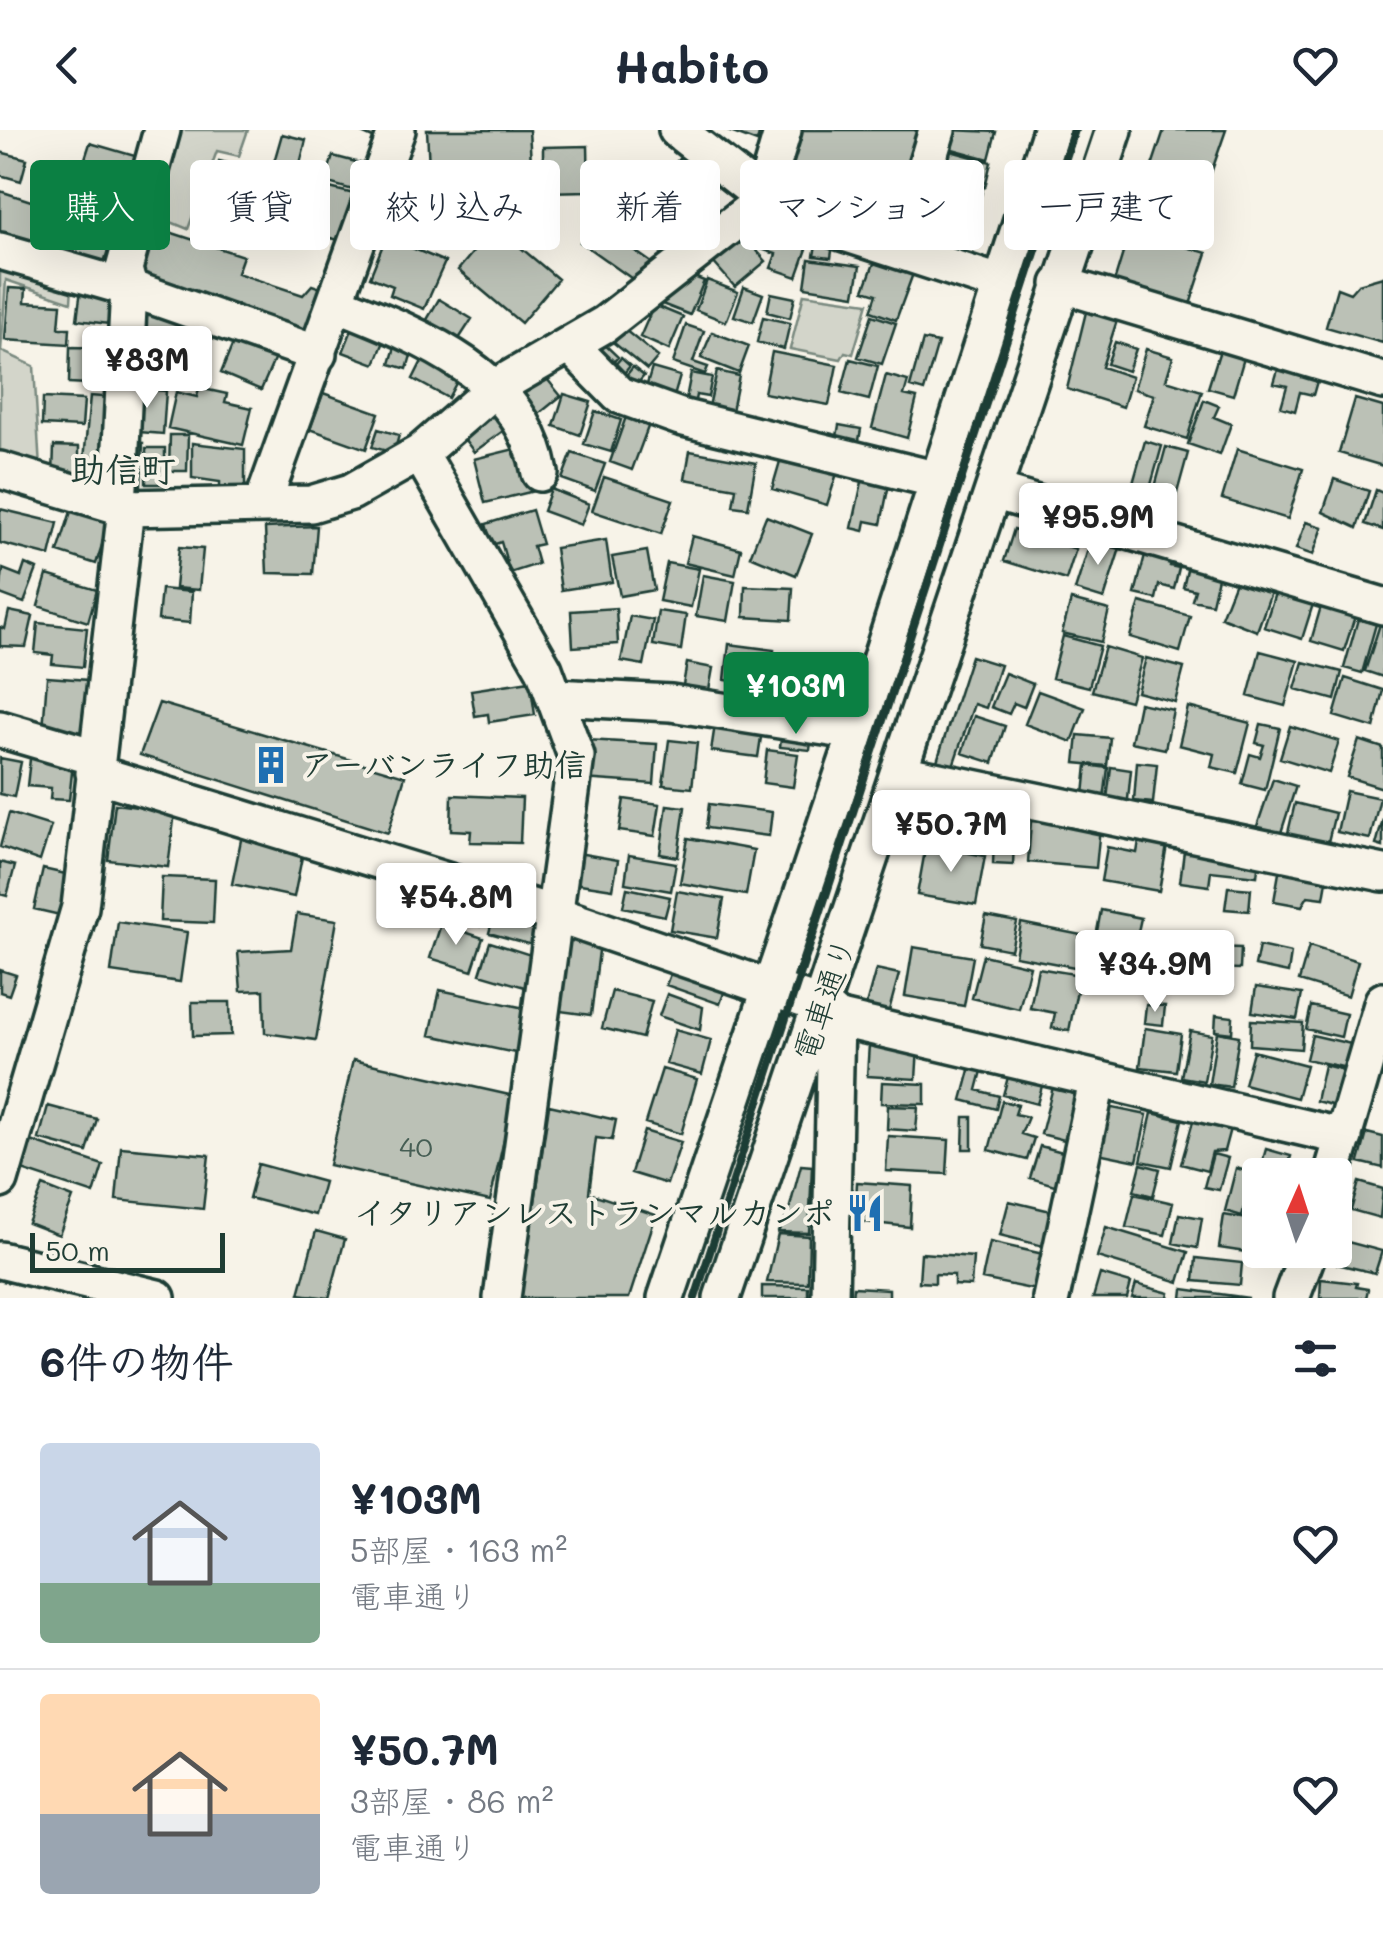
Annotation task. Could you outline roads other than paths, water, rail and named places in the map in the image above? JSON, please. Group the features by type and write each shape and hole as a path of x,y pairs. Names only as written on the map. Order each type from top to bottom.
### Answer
{"street":[{"path":"0,1180 80,907 122,507 129,288 124,269 162,130"},
{"path":"262,505 397,130"},
{"path":"677,130 740,183"},
{"path":"774,160 783,130"},
{"path":"928,160 937,130"},
{"name":"電車通り","path":"666,1298 857,732 1051,130"},
{"name":"電車通り","path":"722,1298 830,1012 900,774 1114,130"},
{"path":"0,470 122,507 310,504 351,492 420,452 496,387 605,324 740,218"},
{"path":"0,250 129,288 318,354"},
{"path":"905,250 1002,284"},
{"path":"1060,284 1383,381"},
{"path":"337,303 415,334 496,387 535,443 540,473"},
{"path":"570,344 619,395 938,480"},
{"path":"420,452 544,669 576,756 502,1298"},
{"path":"994,491 1383,606"},
{"path":"554,697 671,703 857,732"},
{"path":"0,728 95,765 554,914 830,1012 1096,1082 1360,1121"},
{"path":"900,774 1383,872"},
{"path":"1341,1158 1360,1121 1383,1002"},
{"path":"830,1012 830,1298"},
{"path":"1051,1298 1096,1082"},
{"path":"0,1260 157,1298"},
{"path":"1291,1298 1302,1268"}],"railway":[{"path":"695,1298 1075,130"}],"place":[{"name":"アーバンライフ助信","path":"271,765"},
{"name":"イタリアンレストランマルカンポ","path":"865,1213"}],"district":[{"name":"助信町","path":"123,470"}]}
